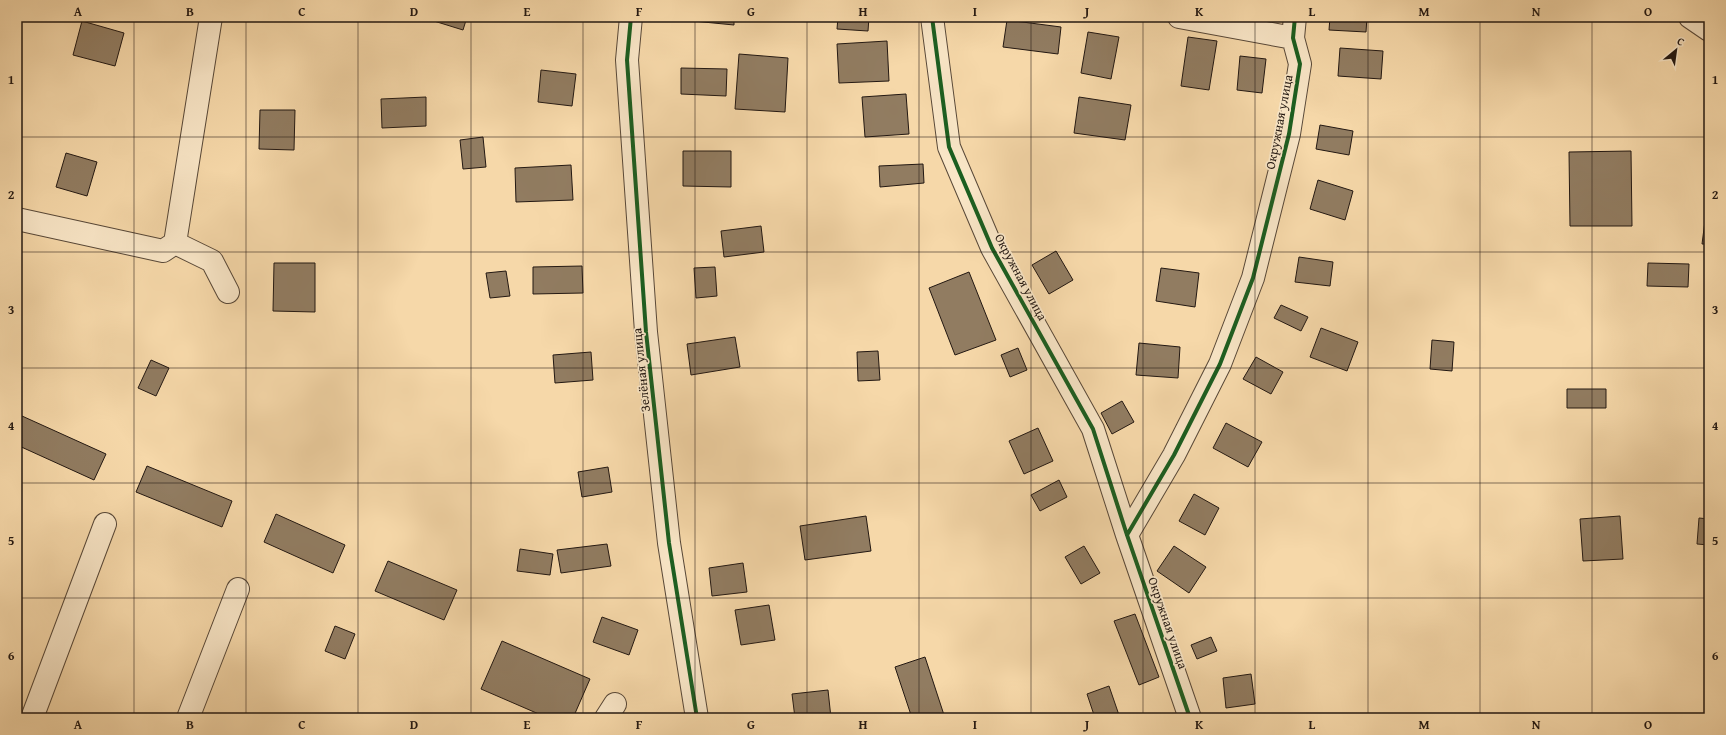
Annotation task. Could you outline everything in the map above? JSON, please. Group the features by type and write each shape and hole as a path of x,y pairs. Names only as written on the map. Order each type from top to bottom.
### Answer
{"street":[{"path":"17,219 163,251 175,243 210,17"},
{"name":"Зелёная улица","path":"631,17 627,60 646,332 669,543 697,718"},
{"name":"Окружная улица","path":"932,17 949,147 992,248 1093,429 1127,535 1190,718"},
{"name":"Окружная улица","path":"1127,535 1174,456 1220,364 1253,278 1289,134 1300,64 1294,27 1179,17"},
{"path":"1690,17 1709,30"},
{"path":"175,243 212,261 228,292"},
{"path":"32,718 105,524"},
{"path":"188,718 238,589"}],"building":[{"path":"421,17 467,17 463,30"},
{"path":"683,17 734,17 734,25 683,20"},
{"path":"838,17 869,17 868,31 837,29"},
{"path":"1330,17 1367,17 1366,32 1329,30"},
{"path":"1007,20 1061,27 1058,54 1003,47"},
{"path":"82,21 124,33 115,66 73,55"},
{"path":"1088,32 1119,37 1111,79 1081,73"},
{"path":"1188,37 1217,41 1209,90 1181,86"},
{"path":"887,41 889,81 839,83 837,44"},
{"path":"1340,48 1383,51 1381,79 1338,76"},
{"path":"739,54 788,58 785,112 735,109"},
{"path":"1240,56 1266,59 1262,93 1237,90"},
{"path":"681,68 727,69 726,96 681,94"},
{"path":"541,70 576,74 572,106 538,102"},
{"path":"906,94 909,134 865,137 862,97"},
{"path":"426,97 426,126 382,128 381,99"},
{"path":"1079,97 1131,105 1125,140 1074,133"},
{"path":"260,110 295,110 294,150 259,149"},
{"path":"1320,125 1353,131 1349,155 1316,149"},
{"path":"483,137 486,167 463,169 460,140"},
{"path":"683,151 731,151 731,187 683,186"},
{"path":"1631,151 1632,226 1570,226 1569,152"},
{"path":"66,153 97,162 87,196 56,187"},
{"path":"923,164 924,183 880,187 879,166"},
{"path":"571,165 573,200 516,202 515,168"},
{"path":"1318,180 1353,191 1345,220 1310,209"},
{"path":"1705,221 1709,221 1709,244 1702,244"},
{"path":"761,226 764,252 724,257 721,231"},
{"path":"1056,251 1073,280 1049,294 1032,265"},
{"path":"1299,257 1333,262 1330,286 1295,282"},
{"path":"274,263 315,263 315,312 273,311"},
{"path":"1648,263 1689,264 1688,287 1647,286"},
{"path":"582,266 583,293 533,294 533,267"},
{"path":"715,267 717,296 696,298 694,268"},
{"path":"1161,268 1199,273 1195,307 1156,301"},
{"path":"506,271 510,296 490,298 486,273"},
{"path":"969,272 996,340 955,355 929,288"},
{"path":"1281,305 1308,317 1301,331 1274,318"},
{"path":"1321,328 1358,342 1347,371 1310,357"},
{"path":"735,337 740,367 691,375 687,344"},
{"path":"1432,340 1454,342 1452,371 1430,369"},
{"path":"1139,343 1180,347 1178,378 1136,375"},
{"path":"1018,348 1027,370 1010,377 1001,355"},
{"path":"878,351 880,380 858,381 857,352"},
{"path":"591,352 593,380 555,383 553,355"},
{"path":"1256,357 1283,372 1271,394 1243,379"},
{"path":"151,360 169,368 156,396 138,388"},
{"path":"1567,389 1606,389 1606,408 1567,408"},
{"path":"1122,401 1134,422 1112,434 1101,413"},
{"path":"22,416 106,454 94,480 17,445 17,426"},
{"path":"1226,423 1262,442 1248,467 1213,448"},
{"path":"1038,428 1053,461 1024,474 1009,441"},
{"path":"147,466 232,501 222,527 136,492"},
{"path":"608,467 612,492 582,497 578,472"},
{"path":"1059,480 1067,497 1040,511 1031,495"},
{"path":"1194,494 1219,508 1205,535 1179,521"},
{"path":"276,514 345,545 333,573 264,542"},
{"path":"866,516 871,551 805,560 800,526"},
{"path":"1620,516 1623,559 1583,561 1580,519"},
{"path":"1699,518 1709,519 1709,545 1697,544"},
{"path":"607,544 611,566 561,573 557,550"},
{"path":"1084,546 1100,573 1081,584 1065,557"},
{"path":"1174,546 1206,567 1189,593 1157,571"},
{"path":"520,549 553,554 550,575 517,571"},
{"path":"388,561 457,590 444,620 375,591"},
{"path":"743,563 747,592 712,596 709,568"},
{"path":"769,605 775,640 741,645 735,610"},
{"path":"1135,614 1159,677 1139,685 1114,621"},
{"path":"602,617 638,630 629,655 593,642"},
{"path":"335,626 355,634 345,659 325,651"},
{"path":"1211,637 1217,651 1197,659 1191,645"},
{"path":"502,641 590,679 573,718 548,718 481,689"},
{"path":"925,657 945,718 912,718 895,667"},
{"path":"1251,674 1255,704 1226,708 1223,678"},
{"path":"1109,686 1120,718 1095,718 1087,694"},
{"path":"828,690 831,718 795,718 792,694"}],"cycle path":[{"path":"631,17 627,60 646,332 669,543 697,718"},
{"path":"932,17 949,147 992,248 1093,429 1127,535 1190,718"},
{"path":"1127,535 1174,455 1220,364 1253,278 1289,134 1300,64 1293,38 1295,17"}]}
